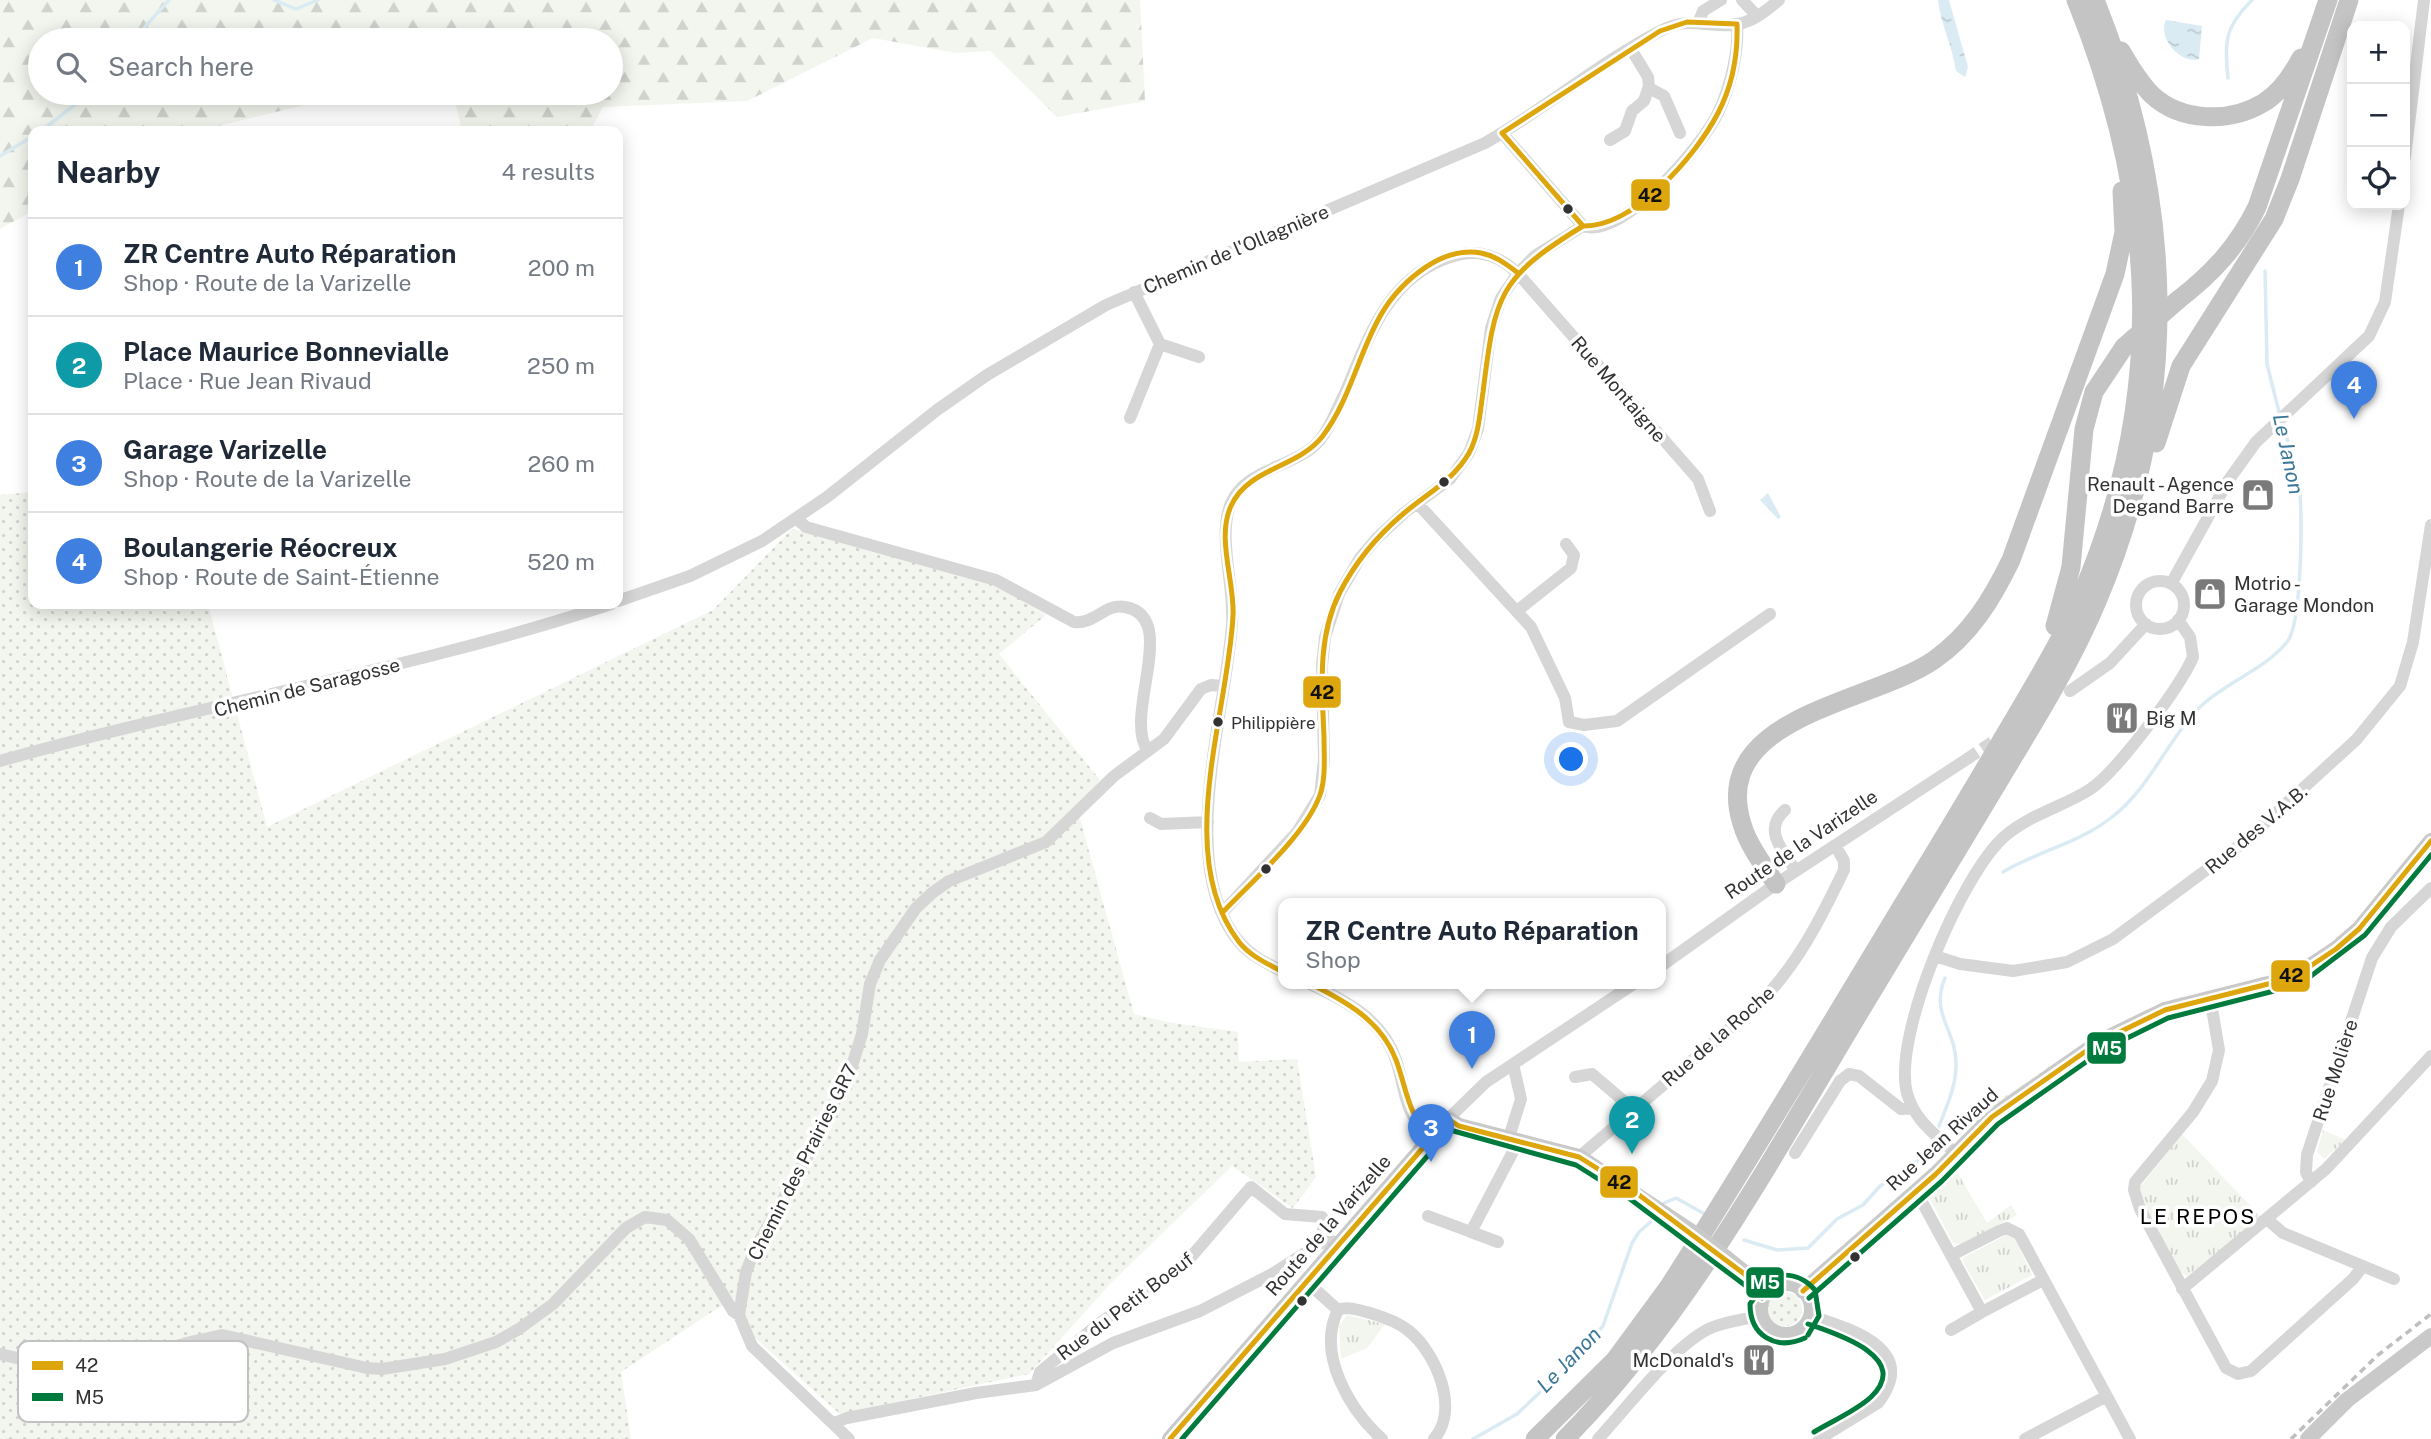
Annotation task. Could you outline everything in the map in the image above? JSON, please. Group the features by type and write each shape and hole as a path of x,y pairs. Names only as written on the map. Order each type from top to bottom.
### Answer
{"highway":[{"path":"1535,1439 1615,1360 1668,1289 1962,808 2047,663 2080,599 2118,491 2134,421 2143,313 2137,218 2127,159 2106,81 2076,0"},
{"path":"1565,1439 1625,1374 1731,1225 2047,701 2097,603 2114,559 2145,443 2160,334 2160,277 2143,151 2104,21 2095,0"},
{"path":"2047,663 2071,567 2084,429 2094,393 2124,346 2215,269 2243,234 2267,180 2328,0"},
{"path":"2114,559 2128,537 2148,476 2165,409 2181,366 2274,219 2290,179 2349,0"},
{"path":"2104,21 2128,63 2152,95 2178,111 2202,117 2234,115 2264,103 2290,79 2318,27"},
{"path":"1776,884 1748,839 1738,810 1740,777 1746,761 1760,743 1777,730 1888,685 1933,661 1965,632 1994,595 2020,536 2115,274 2124,232 2122,177 2127,159"}],"main road":[{"name":"Rue Jean Rivaud","path":"1803,1291 1916,1191 1992,1117 2099,1042 2142,1019 2210,997 2276,982 2322,959 2359,929 2431,841"},
{"name":"Route de la Varizelle","path":"1170,1439 1448,1119"},
{"path":"1448,1119 1459,1126 1515,1136 1579,1157 1690,1231 1767,1291"},
{"path":"1789,1284 1803,1291 1810,1302 1811,1316 1801,1330 1786,1335 1770,1330 1760,1316 1762,1298 1767,1291 1789,1284"},
{"path":"2308,1439 2347,1400 2431,1336"}],"street":[{"name":"Chemin de l'Ollagnière","path":"1699,21 1703,10 1721,0"},
{"path":"1742,0 1758,16"},
{"name":"Chemin de l'Ollagnière","path":"796,519 987,375 1055,333 1134,292 1458,155 1502,133 1630,49 1674,25 1699,21 1737,24 1758,16 1779,0"},
{"path":"2406,147 2424,0"},
{"path":"1222,913 1298,831 1316,803 1324,778 1322,665 1331,615 1339,594 1360,558 1391,524 1450,479 1474,444 1493,321 1501,298 1518,273 1547,246 1583,226 1606,226 1627,215 1703,139 1725,96 1738,40 1737,24"},
{"path":"1610,140 1625,131 1632,111 1645,100 1649,88 1648,77 1630,49"},
{"path":"1649,88 1664,96 1680,133"},
{"path":"1502,133 1583,226"},
{"path":"2171,584 2228,481 2269,428 2352,354 2379,320 2389,276 2398,210"},
{"name":"Rue Montaigne","path":"1222,686 1233,623 1225,526 1234,498 1247,484 1309,450 1325,433 1386,304 1409,279 1439,260 1472,252 1493,255 1518,273 1698,479 1710,511"},
{"path":"1134,292 1160,344 1199,357"},
{"path":"1130,418 1160,344"},
{"path":"1418,504 1531,627 1565,698 1569,722 1584,725 1617,721 1770,614"},
{"path":"623,599 724,561 796,519 806,527 996,580 1074,622 1086,622 1116,607 1136,611 1146,624 1152,646 1140,718 1142,740 1149,751"},
{"name":"Rue des V.A.B.","path":"1935,956 1971,966 2013,971 2041,968 2088,954 2176,895 2258,830 2356,740 2400,686 2413,642 2431,525"},
{"path":"1517,611 1574,564 1574,555 1566,544"},
{"path":"2155,581 2171,584 2183,601 2178,620 2159,629 2146,624 2137,612 2137,596 2148,584 2155,581"},
{"name":"Chemin de Saragosse","path":"0,761 330,682 507,636 595,609"},
{"path":"1956,1154 1926,1128 1913,1108 1905,1082 1906,1056 1935,956 1958,904 1994,847 2024,822 2092,789 2126,755 2193,657 2190,637 2178,620"},
{"path":"2070,691 2110,663 2146,624"},
{"name":"Chemin des Prairies GR7","path":"739,1314 746,1272 755,1249 813,1148 852,1066 874,974 916,908 949,881 1046,842 1114,776 1149,751 1176,725 1201,689 1211,685 1222,686"},
{"path":"1222,686 1208,822 1209,874 1222,913 1240,943 1254,957 1278,969"},
{"name":"Route de la Varizelle","path":"1666,962 1776,884 1967,759"},
{"path":"1786,810 1776,820 1774,834 1796,871"},
{"path":"1150,818 1161,824 1208,822"},
{"name":"Rue de la Roche","path":"1579,1157 1779,983 1814,929 1838,881 1844,862 1835,845"},
{"name":"Rue Molière","path":"2312,1182 2306,1172 2307,1155 2372,958 2391,927 2431,888"},
{"path":"1321,989 1352,1004 1378,1031 1394,1054 1409,1113 1431,1138"},
{"name":"Route de la Varizelle","path":"1448,1119 1472,1093 1626,989"},
{"path":"2210,997 2219,1050 2212,1081 2193,1112 2141,1174 2134,1191 2140,1209 2226,1368 2245,1374 2353,1279 2362,1266"},
{"path":"2182,1289 2268,1220 2340,1156 2431,1056"},
{"path":"1471,1231 1515,1136 1521,1099 1513,1064"},
{"path":"1575,1077 1592,1074 1633,1109"},
{"path":"1795,1153 1840,1081 1849,1074 1859,1076 1901,1109 1913,1108"},
{"name":"Rue du Petit Boeuf","path":"1036,1385 1040,1372 1080,1339 1198,1252 1251,1186 1282,1212 1322,1217 1325,1223 1319,1244"},
{"path":"1916,1191 1982,1312"},
{"path":"1428,1216 1498,1242"},
{"path":"195,1341 222,1335 367,1368 414,1365 445,1359 496,1342 535,1318 626,1228 645,1217 667,1220 689,1239 733,1311 739,1314 751,1346 834,1423 846,1438"},
{"path":"2268,1220 2283,1233 2394,1279"},
{"path":"1952,1255 1999,1231 2014,1230 2130,1439"},
{"path":"834,1423 966,1394 1036,1385 1113,1343 1199,1311 1272,1274 1319,1244 1332,1241 1339,1245"},
{"path":"1951,1330 2043,1280"},
{"path":"1307,1282 1338,1310"},
{"path":"1338,1310 1349,1308 1380,1315 1399,1324 1420,1343 1438,1374 1444,1400 1442,1424 1434,1439"},
{"path":"1338,1310 1333,1320 1332,1339 1338,1374 1357,1412 1382,1439"},
{"path":"1598,1439 1669,1361 1700,1334 1713,1327 1760,1316"},
{"path":"1811,1316 1872,1340 1881,1348 1890,1371 1884,1394 1878,1403 1819,1439"},
{"path":"0,1354 18,1358"},
{"path":"2025,1439 2105,1397"}],"green space":[{"path":"0,0 1140,0 1145,101 1057,117 990,51 956,53 873,38 747,101 603,107 593,126 461,126 456,105 623,105 623,28 28,28 28,105 305,105 219,126 28,126 28,214 0,229"},
{"path":"28,492 28,609 209,609 267,827 713,610 792,529 995,583 1046,615 999,654 1100,780 1077,808 1134,1014 1166,1022 1238,1032 1239,1062 1297,1059 1316,1177 1293,1208 1232,1166 1111,1283 1029,1374 840,1414 755,1338 733,1298 621,1372 631,1439 0,1439 0,495"},
{"path":"2186,995 1985,1114 1963,1131 1996,1103 2087,1042 2144,1011"},
{"path":"2323,1130 2346,1140 2324,1159 2317,1152"},
{"path":"2182,1134 2261,1217 2187,1276 2180,1272 2141,1199 2140,1187"},
{"path":"1956,1170 1987,1223 2011,1205 2017,1215 1962,1244 1953,1243 1928,1195"},
{"path":"2006,1235 2013,1235 2032,1275 1985,1300 1963,1258"},
{"path":"1785,1292 1797,1297 1802,1309 1797,1321 1785,1326 1773,1321 1768,1309 1773,1297"},
{"path":"1347,1315 1385,1324 1367,1348 1341,1359 1339,1326"}],"water":[{"path":"1938,0 1949,0 1968,67 1965,77 1956,71"},
{"path":"2166,20 2202,26 2199,59 2185,58 2172,48 2165,35"},
{"path":"1768,493 1781,517 1778,519 1760,500"}],"waterway":[{"path":"144,28 169,0"},
{"path":"274,0 296,9 318,0"},
{"name":"Le Janon","path":"2228,78 2228,35 2236,18 2252,0"},
{"path":"47,126 75,105"},
{"path":"0,156 28,139"},
{"name":"Le Janon","path":"2265,271 2267,364 2280,416"},
{"name":"Le Janon","path":"2003,872 2086,834 2112,817 2138,791 2179,732 2202,705 2268,660 2287,642 2296,614 2301,518 2298,477 2282,423"},
{"name":"Le Janon","path":"1939,1126 1951,1095 1956,1070 1955,1050 1940,1002 1945,978"},
{"name":"Le Janon","path":"1744,1240 1777,1250 1808,1248 1837,1219 1863,1205 1880,1186 1911,1167 1932,1147"},
{"name":"Le Janon","path":"1664,1203 1676,1198 1703,1213"},
{"name":"Le Janon","path":"1473,1439 1517,1414 1574,1360 1603,1326 1632,1243 1639,1232 1654,1219"}],"tunnel":[{"path":"1967,759 2000,737"}],"railway":[{"path":"2291,1439 2378,1355 2431,1314"}],"transit line":[{"name":"42","path":"1502,133 1660,31 1687,22 1737,24"},
{"name":"42","path":"1502,133 1583,226 1603,223 1623,215 1661,186 1695,149 1708,130 1723,103 1730,81 1735,58 1737,24"},
{"name":"42","path":"1222,913 1290,842 1313,811 1320,795 1324,766 1324,645 1340,592 1360,559 1384,531 1463,463 1477,431 1492,332 1506,292 1533,260 1583,226"},
{"name":"42","path":"1278,970 1254,956 1239,942 1220,907 1210,869 1207,827 1209,784 1233,616 1225,532 1231,506 1249,484 1300,456 1322,437 1346,396 1377,322 1394,296 1419,272 1434,262 1465,252 1491,256 1518,273"},
{"name":"42","path":"1803,1291 1936,1174 1992,1117 2099,1042 2165,1010 2276,982 2306,969 2336,949 2359,929 2431,841"},
{"name":"M5","path":"1809,1298 1942,1181 1998,1124 2103,1050 2168,1018 2278,990 2311,976 2365,935 2431,855"},
{"name":"42","path":"1321,989 1360,1013 1381,1034 1396,1060 1412,1110 1431,1137"},
{"name":"42","path":"1448,1119 1459,1126 1579,1157 1635,1192 1767,1291"},
{"name":"42","path":"1170,1439 1448,1119"},
{"name":"M5","path":"1182,1439 1450,1130 1576,1165 1630,1199 1762,1298"},
{"name":"M5","path":"1805,1338 1794,1342 1775,1341 1767,1338 1755,1325 1750,1304 1768,1278 1794,1276 1815,1290 1819,1316 1808,1335"},
{"name":"M5","path":"1808,1324 1865,1349 1883,1370 1881,1383 1871,1397 1814,1432"}],"place":[{"name":"Boulangerie Réocreux","path":"2354,419"},
{"name":"Renault - Agence Degand Barre","path":"2258,495"},
{"name":"Motrio - Garage Mondon","path":"2210,594"},
{"name":"Big M","path":"2122,718"},
{"name":"Philippière","path":"1218,722"},
{"name":"ZR Centre Auto Réparation","path":"1472,1069"},
{"name":"Place Maurice Bonnevialle","path":"1632,1154"},
{"name":"Garage Varizelle","path":"1431,1162"},
{"name":"McDonald's","path":"1759,1360"}],"district":[{"name":"LE REPOS","path":"2198,1217"}]}
